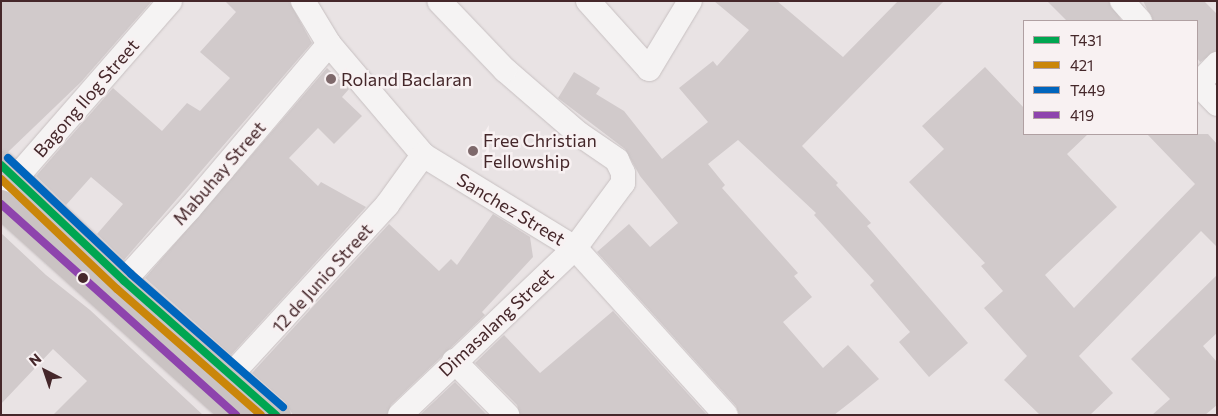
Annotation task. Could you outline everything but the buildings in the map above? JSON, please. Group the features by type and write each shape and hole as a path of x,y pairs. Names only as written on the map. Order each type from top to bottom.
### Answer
{"main road":[{"path":"6,180 116,290 222,384 276,415"},
{"path":"1,204 116,290"},
{"path":"222,384 236,415"}],"street":[{"name":"Bagong Ilog Street","path":"6,180 170,1"},
{"name":"Sanchez Street","path":"303,1 329,44 423,155 575,248 726,415"},
{"name":"Dimasalang Street","path":"400,415 454,361 575,248 623,183 621,165 609,154 579,134 505,70 439,1"},
{"path":"588,1 648,70 690,1"},
{"path":"1122,1 1139,20"},
{"name":"Mabuhay Street","path":"116,290 190,208 329,44"},
{"path":"1198,82 1217,64"},
{"path":"1198,84 1217,104"},
{"name":"12 de Junio Street","path":"222,384 387,205 423,155"},
{"path":"454,361 507,415"}],"transit line":[{"name":"T449","path":"8,158 131,274 283,407"},
{"name":"T431","path":"1,165 124,281 276,415"},
{"name":"421","path":"1,179 117,289 261,415"},
{"name":"419","path":"1,204 236,415"}],"place":[{"name":"Roland Baclaran","path":"331,79"},
{"name":"Free Christian Fellowship","path":"473,151"}]}
